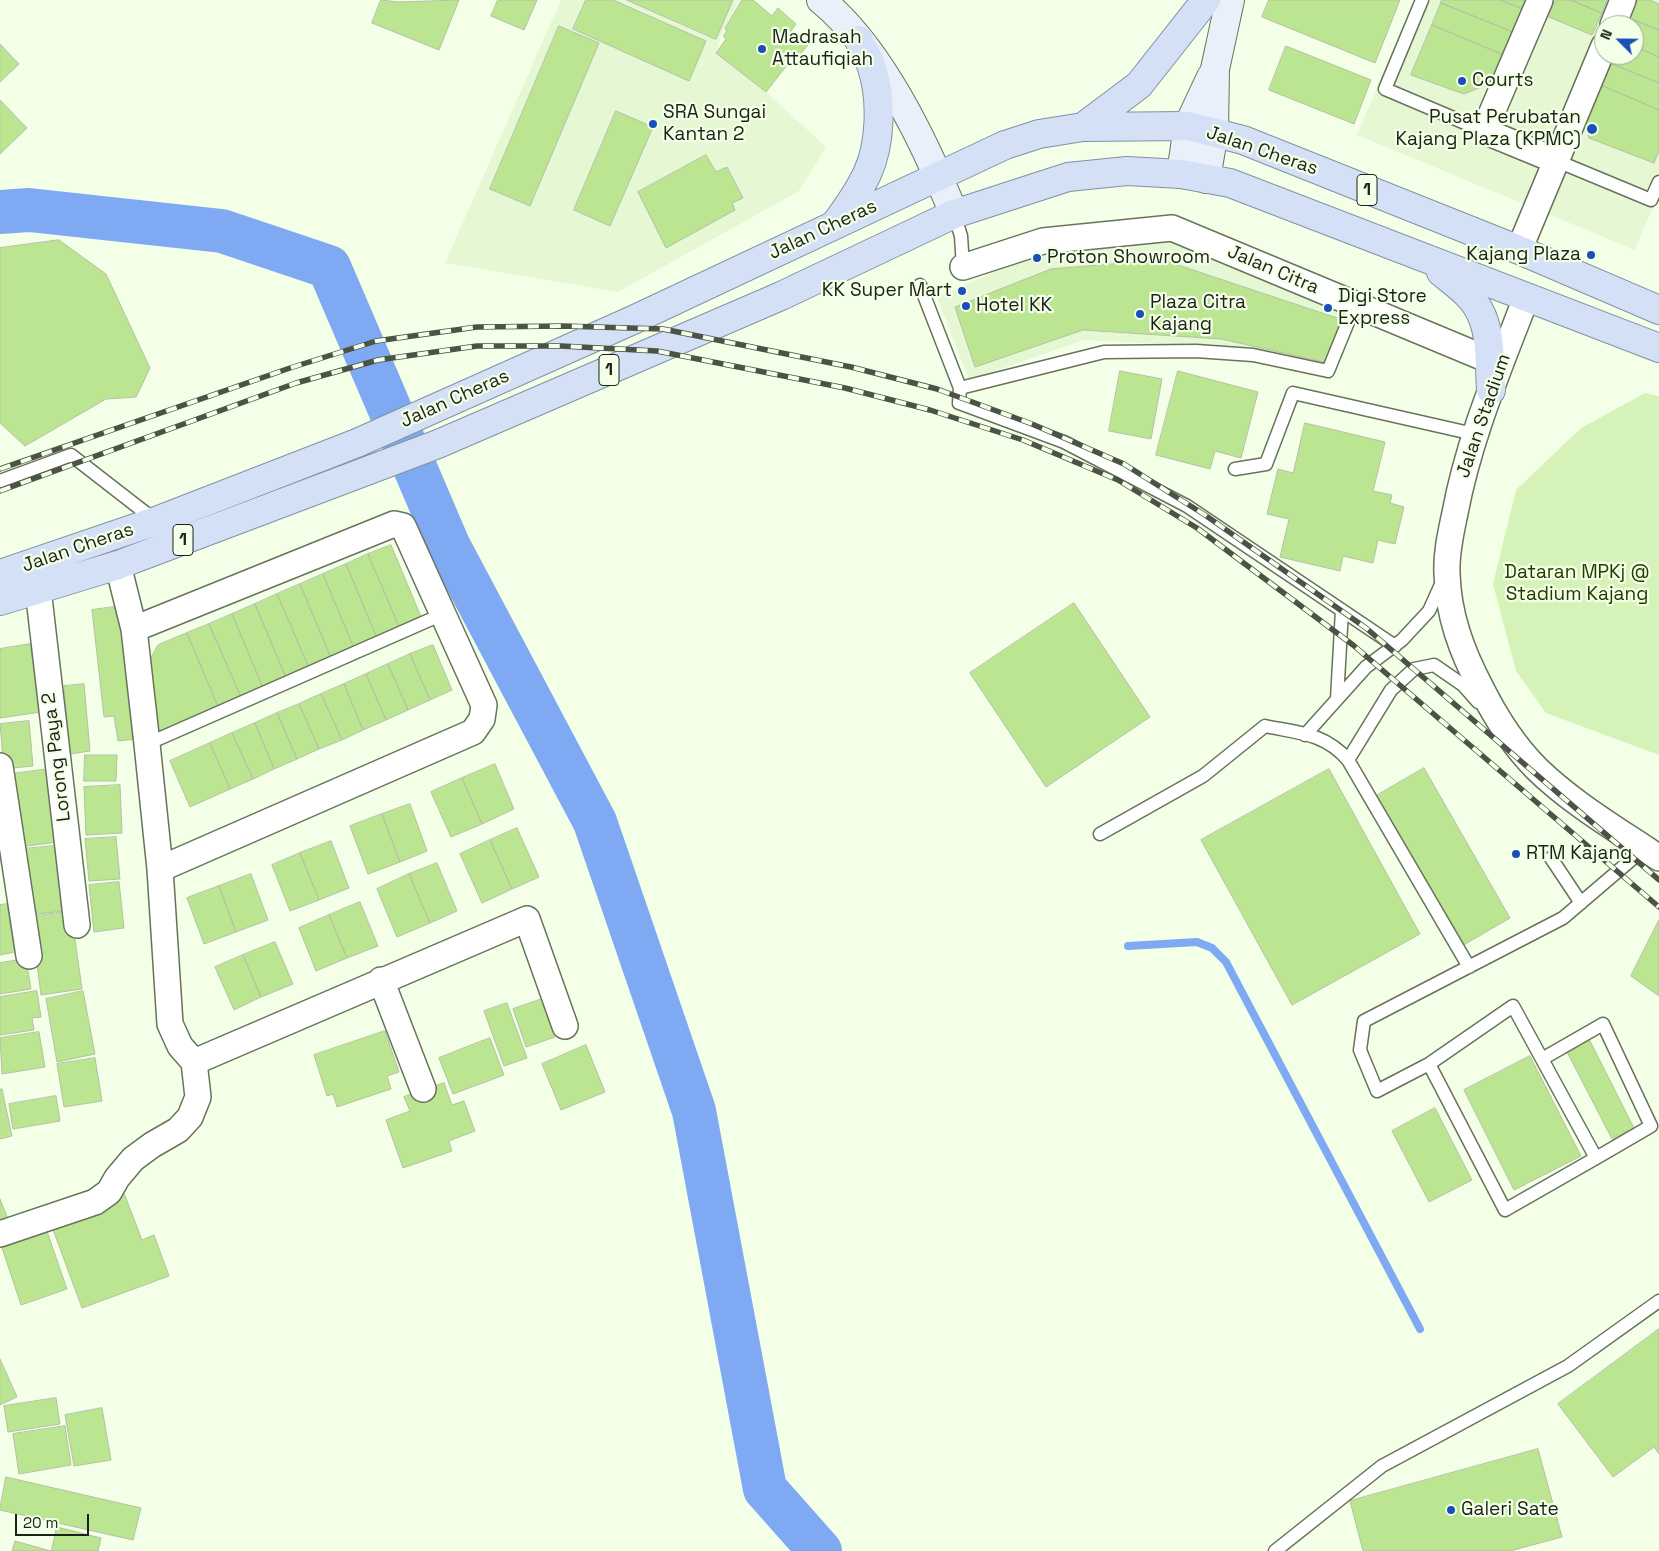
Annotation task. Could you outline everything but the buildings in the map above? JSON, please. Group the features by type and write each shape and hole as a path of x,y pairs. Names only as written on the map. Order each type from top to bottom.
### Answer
{"main road":[{"path":"822,0 845,22 859,40 904,107 939,177 954,214"},
{"path":"1082,127 1139,85 1206,0"},
{"path":"1193,176 1214,132 1215,69 1230,0"},
{"path":"836,224 856,196 868,172 875,147 878,120 877,88 872,67 859,40"},
{"path":"1193,176 1188,126 1215,69"},
{"name":"Jalan Cheras","path":"0,574 156,521 357,443 633,320 1005,145 1039,134 1082,127 1188,126 1244,140 1519,250 1659,310"},
{"name":"Jalan Cheras","path":"0,602 118,565 438,444 781,296 954,214 1068,178 1127,171 1193,176 1230,183 1659,348"},
{"path":"1426,259 1461,288 1479,309 1487,333 1491,390"}],"street":[{"path":"1540,0 1484,130 1557,161"},
{"path":"1617,15 1623,0"},
{"path":"1519,250 1596,65"},
{"name":"Jalan Citra","path":"963,267 1043,241 1172,228 1489,360"},
{"name":"Jalan Stadium","path":"1526,298 1474,434 1461,481 1446,572 1451,610 1458,640 1468,664 1499,723 1536,768 1571,798 1652,853"},
{"path":"134,629 394,524 403,526 484,705 482,719 473,732 160,869"},
{"path":"0,1234 95,1202 109,1192 117,1178 133,1159 152,1144 178,1130 190,1117 198,1097 194,1062 180,1046 170,1024 160,869 134,629 118,565"},
{"name":"Lorong Paya 2","path":"38,589 77,924"},
{"path":"0,766 29,956"},
{"path":"194,1062 381,980 527,919 564,1026"},
{"path":"381,980 423,1089"}],"lane":[{"path":"1422,0 1384,90 1484,130"},
{"path":"1557,161 1651,200 1659,182"},
{"path":"954,214 961,236 963,267"},
{"path":"920,285 960,388 959,403 1064,442 1103,460 1186,506 1395,646"},
{"path":"960,388 1104,352 1196,351 1253,355 1328,371 1355,305"},
{"path":"1235,469 1266,464 1293,393 1474,434"},
{"path":"0,481 71,455 156,521"},
{"path":"1305,735 1366,667 1395,646 1429,611 1446,572"},
{"path":"1337,700 1342,610"},
{"path":"147,744 443,614"},
{"path":"1348,760 1391,690 1414,669 1434,665 1450,674 1499,723"},
{"path":"1100,834 1204,776 1265,726 1322,738 1333,745 1348,760 1469,967"},
{"path":"1596,1158 1513,1006 1429,1064 1377,1091 1360,1050 1364,1021 1563,918 1652,853"},
{"path":"1551,858 1581,903"},
{"path":"1429,1064 1505,1210 1651,1126 1603,1024 1542,1059"},
{"path":"1275,1551 1382,1466 1568,1366 1659,1301"}],"shaded area":[{"name":"SRA Sungai Kantan 2","path":"561,0 739,0 721,35 716,53 766,92 826,147 799,191 618,292 445,263"},
{"name":"Kajang Plaza","path":"1414,0 1659,0 1659,193 1635,250 1357,135"},
{"name":"Plaza Citra Kajang","path":"1171,238 1347,312 1325,365 1196,346 1084,340 969,380 937,297 1045,250"}],"green space":[{"name":"Dataran MPKj @ Stadium Kajang","path":"1645,393 1659,396 1659,755 1546,713 1516,671 1493,584 1516,490 1581,428"}],"waterway":[{"path":"0,212 29,210 222,231 329,267 448,545 595,822 694,1111 765,1489 820,1551"},
{"path":"1128,946 1197,942 1212,948 1226,962 1420,1329"}],"railway":[{"path":"0,469 290,368 376,341 477,327 563,326 663,329 851,367 937,389 1032,424 1124,464 1205,515 1366,628 1659,880"},
{"path":"0,491 296,383 378,360 477,346 561,346 657,351 845,388 930,410 1023,440 1118,480 1197,528 1353,645 1659,907"}],"place":[{"name":"Madrasah Attaufiqiah","path":"762,49"},
{"name":"Courts","path":"1462,81"},
{"name":"SRA Sungai Kantan 2","path":"653,124"},
{"name":"Pusat Perubatan Kajang Plaza (KPMC)","path":"1592,129"},
{"name":"Kajang Plaza","path":"1591,255"},
{"name":"Proton Showroom","path":"1037,258"},
{"name":"KK Super Mart","path":"962,291"},
{"name":"Hotel KK","path":"966,306"},
{"name":"Digi Store Express","path":"1328,308"},
{"name":"Plaza Citra Kajang","path":"1140,314"},
{"name":"RTM Kajang","path":"1516,854"},
{"name":"Galeri Sate","path":"1451,1510"}]}
